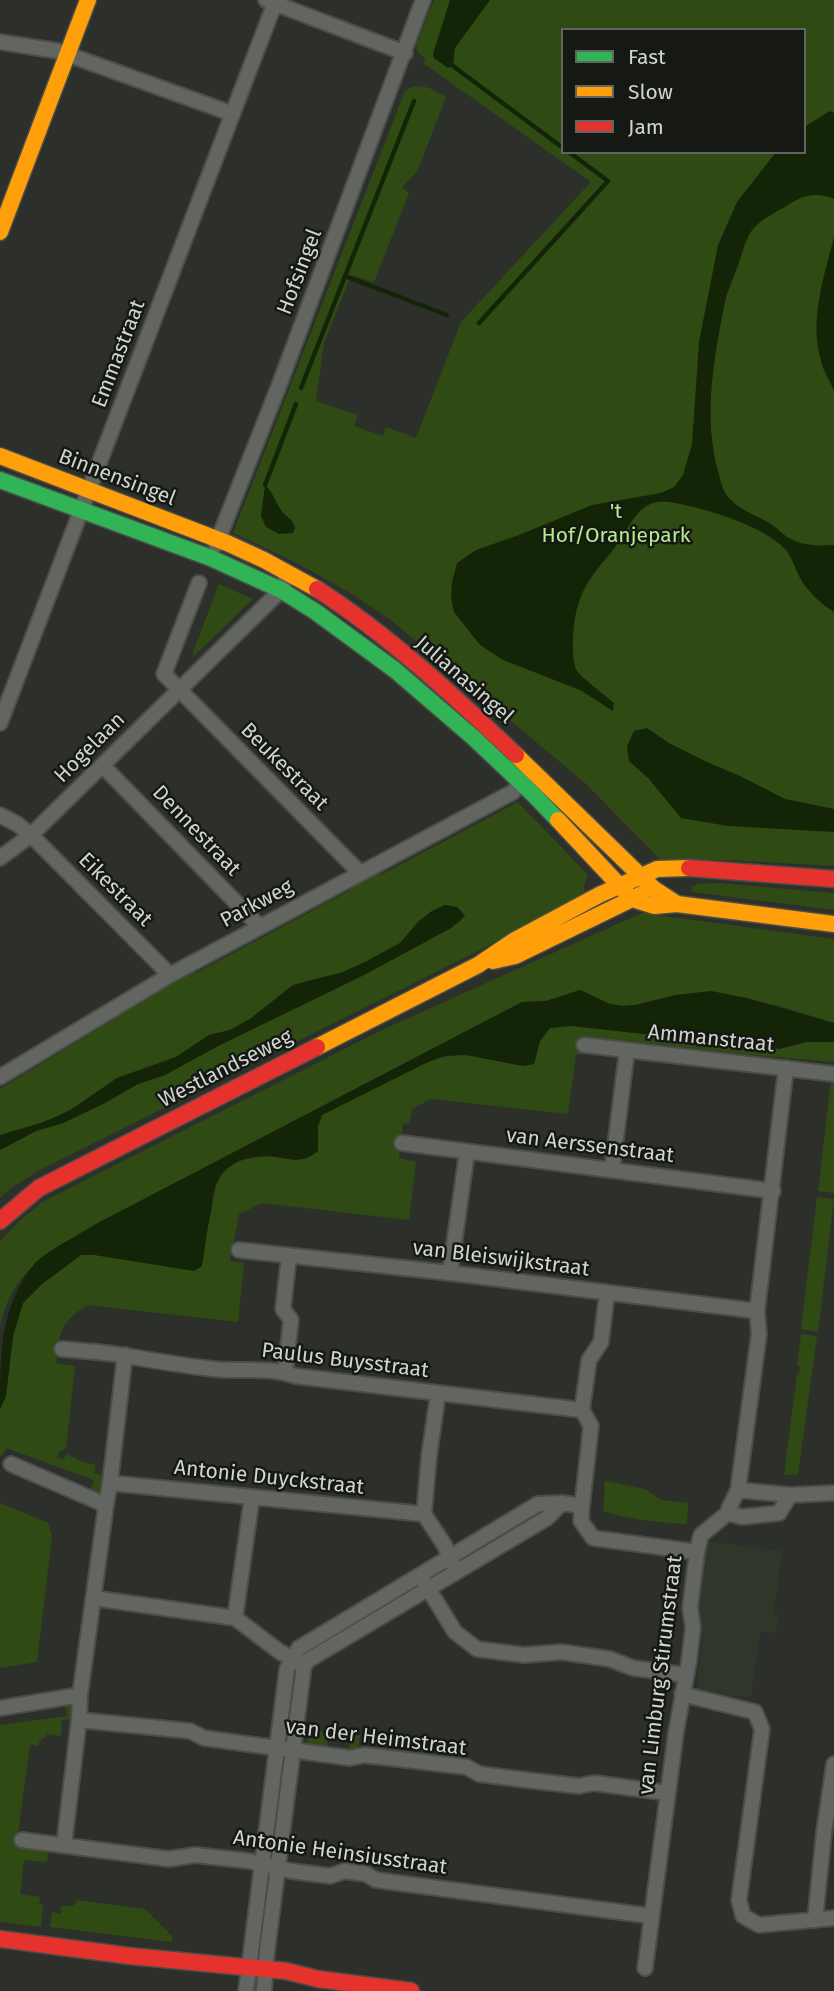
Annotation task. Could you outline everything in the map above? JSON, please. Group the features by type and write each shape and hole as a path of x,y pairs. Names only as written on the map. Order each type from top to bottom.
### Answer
{"street":[{"path":"0,232 6,198 88,0"},
{"name":"Hofsingel","path":"211,558 281,383 423,0"},
{"path":"272,1 405,53"},
{"name":"Emmastraat","path":"0,723 233,114 272,1"},
{"path":"0,42 49,48 233,114"},
{"name":"Binnensingel","path":"0,456 218,540"},
{"name":"Binnensingel","path":"0,480 211,558"},
{"name":"Julianasingel","path":"218,540 288,572 319,590 377,632 445,688 654,889"},
{"name":"Julianasingel","path":"211,558 281,590 395,670 474,738 521,783 632,899"},
{"name":"Hogelaan","path":"0,858 31,835 281,590 288,572"},
{"path":"178,690 164,674 199,583"},
{"name":"Beukestraat","path":"178,690 360,873"},
{"name":"Dennestraat","path":"103,765 259,926"},
{"name":"Parkweg","path":"0,1077 170,975 513,792 534,771"},
{"name":"Eikestraat","path":"0,815 31,835 170,975"},
{"name":"Westlandseweg","path":"0,1221 39,1188 478,965 515,940 619,885 657,869 700,868 722,872 834,878"},
{"name":"Westlandseweg","path":"478,965 515,956 654,889 691,877 722,872"},
{"path":"654,889 677,904"},
{"path":"632,899 643,905 662,907 677,904 834,923"},
{"name":"Ammanstraat","path":"584,1045 834,1074"},
{"path":"612,1170 627,1051"},
{"name":"van Limburg Stirumstraat","path":"645,1968 693,1627 690,1608 697,1552 701,1535 728,1513 738,1490 759,1334 757,1311 786,1068"},
{"name":"van Aerssenstraat","path":"402,1143 773,1191"},
{"path":"450,1273 467,1152"},
{"name":"van Bleiswijkstraat","path":"239,1250 757,1311"},
{"path":"285,1372 291,1320 283,1309 289,1256"},
{"path":"607,1293 601,1342 589,1360 582,1410 591,1426 581,1521 593,1538 697,1552"},
{"name":"Paulus Buysstraat","path":"62,1349 188,1367 240,1372 250,1369 285,1372 295,1376 582,1410"},
{"path":"64,1844 80,1695 125,1356"},
{"path":"438,1394 424,1514 445,1546 457,1571"},
{"path":"11,1464 106,1505"},
{"name":"Antonie Duyckstraat","path":"110,1483 424,1514"},
{"path":"738,1490 790,1494 834,1493"},
{"path":"728,1513 742,1517 779,1513 790,1494"},
{"path":"235,1618 252,1497"},
{"path":"256,1979 284,1749 287,1669 298,1661 310,1659 547,1518 562,1503"},
{"path":"298,1661 299,1648 538,1504 582,1506"},
{"path":"419,1575 456,1632 477,1649 524,1655 561,1652 610,1659 633,1668 686,1675"},
{"path":"93,1598 235,1618 280,1652 298,1661"},
{"path":"682,1694 755,1712 762,1729 739,1900 744,1916 759,1925 834,1918"},
{"path":"0,1708 80,1695"},
{"name":"van der Heimstraat","path":"79,1720 190,1731 204,1738 350,1759 364,1755 467,1767 479,1774 526,1780 579,1786 594,1783 668,1793"},
{"path":"815,1920 834,1764"},
{"name":"Antonie Heinsiusstraat","path":"22,1840 169,1859 195,1855 330,1876 345,1871 366,1874 376,1880 651,1916"},
{"path":"0,1940 130,1956 256,1979 286,1971 318,1979 411,1991"}],"shaded area":[{"path":"450,0 490,0 455,48 453,66 448,68 434,58 433,54"},
{"path":"830,111 834,113 834,199 814,195 797,200 764,219 749,235 725,302 714,365 711,429 722,486 728,497 739,507 795,541 834,545 834,612 807,588 786,550 763,533 748,525 682,504 650,504 631,522 590,579 576,616 573,648 577,671 614,703 613,711 580,690 503,660 480,645 454,612 451,598 457,563 476,550 592,505 661,493 674,487 683,475 692,444 699,342 718,245 737,202 774,154 806,154 806,126"},
{"path":"834,237 834,391 822,365 818,346 817,314"},
{"path":"265,485 283,513 293,522 293,533 279,534 266,527 261,516"},
{"path":"647,728 669,743 785,799 834,809 834,832 728,826 681,818 649,779 629,761 627,746 634,731"},
{"path":"445,905 457,907 465,916 451,928 165,1075 138,1084 105,1103 63,1123 36,1131 0,1150 0,1135 58,1116 117,1078 176,1057 209,1035 230,1030 250,1019 293,985 343,972 367,961 400,943 419,921"},
{"path":"580,990 610,1004 622,1006 711,991 747,998 834,1023 834,1042 807,1042 779,1049 761,1044 572,1026 550,1028 540,1041 534,1064 523,1066 466,1055 444,1056 426,1063 322,1115 318,1126 318,1151 308,1157 294,1160 277,1157 250,1158 227,1169 214,1190 202,1266 194,1271 81,1255 42,1284 23,1303 13,1336 6,1396 0,1409 4,1330 15,1295 24,1278 42,1257 96,1224 522,1002 546,1001"},
{"path":"706,1541 782,1551 774,1613 779,1614 776,1633 760,1632 751,1698 696,1691 702,1641 696,1618"}],"green space":[{"name":"'t Hof/Oranjepark","path":"434,0 834,0 834,866 726,860 661,860 585,783 392,621 315,573 233,533 405,91 421,86 446,97 418,170 402,187 409,193 374,282 351,275 324,343 316,401 358,415 354,426 383,436 386,427 416,438 461,322 591,182 423,63 426,59 417,51 416,45"},
{"path":"219,584 253,599 193,657 193,652"},
{"path":"518,802 588,875 584,886 585,894 478,951 40,1170 0,1198 0,1150 36,1131 63,1123 105,1103 138,1084 165,1075 218,1046 364,975 451,928 462,920 462,911 457,907 445,905 432,911 419,921 400,943 367,961 343,972 293,985 250,1019 230,1030 209,1035 176,1057 117,1078 72,1109 41,1123 0,1135 0,1089 193,968 196,973 351,890 349,886 378,871 381,875"},
{"path":"717,883 834,893 834,910 692,892 691,887 698,884"},
{"path":"642,913 834,939 834,1023 776,1005 622,1006 610,1004 580,990 546,1001 522,1002 96,1224 63,1244 23,1276 13,1291 0,1328 0,1241 42,1202 384,1029"},
{"path":"572,1026 761,1044 779,1049 807,1042 834,1042 834,1062 586,1036 582,1054 576,1054 568,1114 431,1099 412,1109 409,1124 403,1123 399,1158 416,1162 409,1220 262,1203 239,1214 230,1261 244,1263 238,1322 88,1305 71,1317 60,1336 56,1363 75,1366 66,1448 59,1452 57,1457 63,1460 67,1454 96,1465 94,1473 105,1476 99,1497 89,1493 94,1480 6,1448 2,1456 0,1455 0,1409 6,1396 13,1336 23,1303 42,1284 81,1255 94,1255 209,1223 216,1186 224,1171 239,1160 269,1156 294,1160 318,1151 318,1126 322,1115 426,1063 460,1055 534,1064 540,1041 550,1027"},
{"path":"831,1081 834,1081 834,1193 818,1191"},
{"path":"817,1197 834,1199 818,1332 801,1329"},
{"path":"801,1334 817,1336 798,1474 784,1475 800,1366 797,1365"},
{"path":"605,1481 645,1489 661,1500 688,1503 687,1524 634,1519 603,1511"},
{"path":"0,1503 48,1523 52,1536 37,1662 0,1668"},
{"path":"70,1702 71,1719 62,1720 61,1736 47,1734 38,1746 30,1745 18,1833 49,1847 47,1862 24,1860 20,1894 40,1897 39,1904 43,1904 41,1927 0,1922 0,1725 67,1716 65,1703"},
{"path":"309,1730 360,1736 358,1751 348,1753 350,1740 328,1737 327,1748 307,1745"},
{"path":"77,1900 145,1909 172,1936 172,1942 50,1927 52,1912 61,1914 61,1906 73,1906"}],"waterway":[{"path":"453,66 561,147"},
{"path":"301,388 414,101"},
{"path":"479,323 608,181 572,154"},
{"path":"345,276 447,315"},
{"path":"265,485 296,404"}],"traffic: fast":[{"path":"0,480 211,558 281,590 395,670 474,738 558,820"}],"traffic: slow":[{"path":"0,232 88,0"},
{"path":"0,456 227,543 317,589"},
{"path":"516,755 654,889 677,904 834,924"},
{"path":"558,820 632,899 654,906 677,904"},
{"path":"317,1047 478,965 515,940 599,895 657,869 689,868"},
{"path":"493,961 515,956 642,894"}],"traffic: jam":[{"path":"317,589 396,647 516,755"},
{"path":"689,868 834,879"},
{"path":"0,1221 39,1188 317,1047"},
{"path":"0,1939 130,1956 286,1971 318,1979 411,1991"}]}
